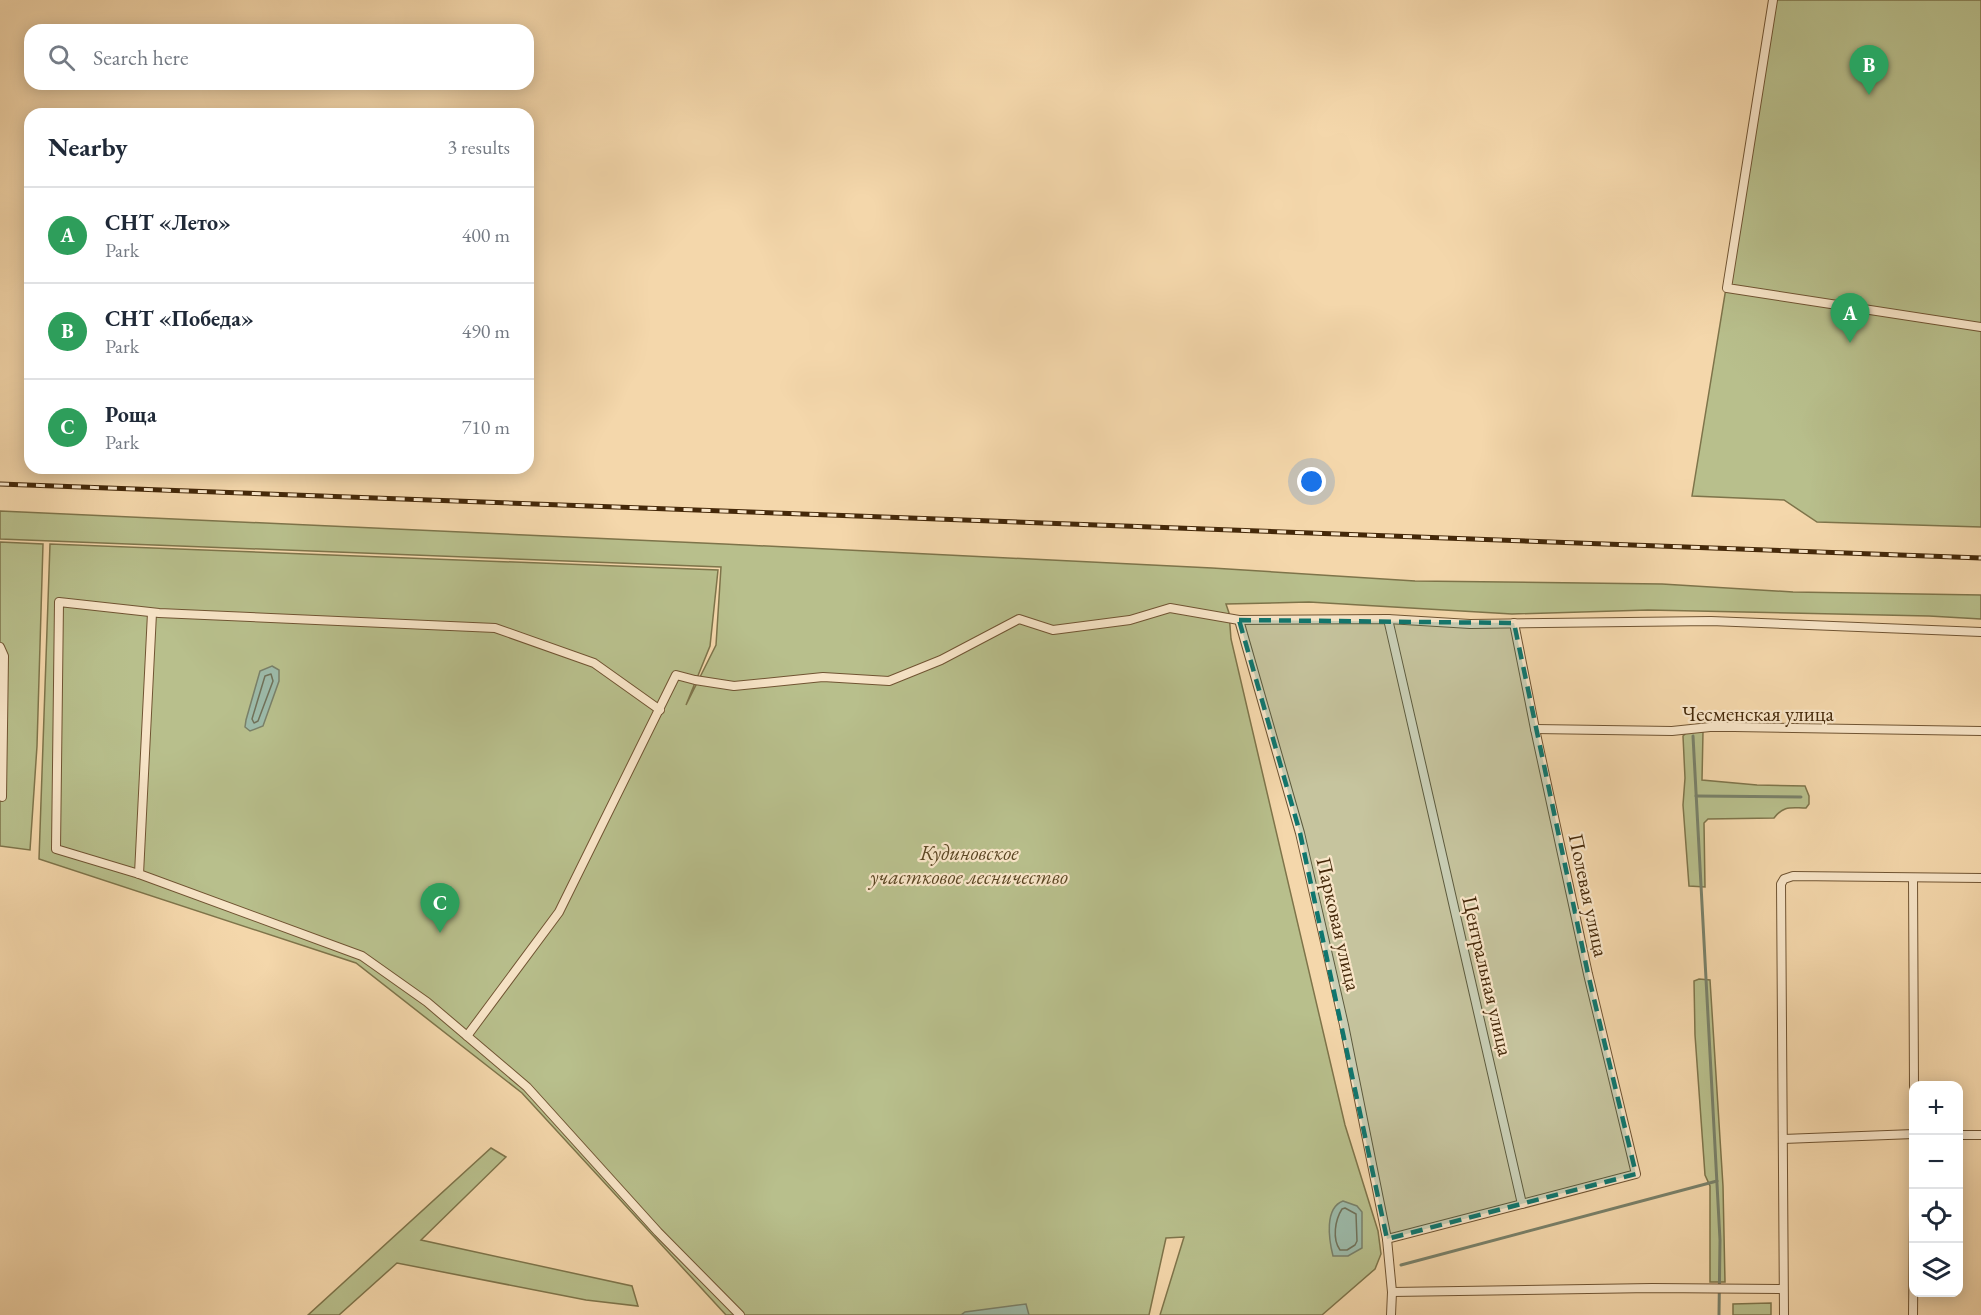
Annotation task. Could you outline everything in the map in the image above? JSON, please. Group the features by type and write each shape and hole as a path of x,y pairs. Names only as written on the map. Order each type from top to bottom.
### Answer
{"street":[{"path":"1773,0 1727,288 1981,327"},
{"path":"660,710 594,663 495,628 152,613 59,602 56,849 139,874 362,956 427,1002 527,1087 658,1232 740,1315"},
{"path":"467,1036 559,912 676,675 734,686 823,676 889,681 941,660 1019,619 1053,630 1130,620 1170,608 1239,620 1388,619 1470,624 1712,621 1981,632"},
{"path":"139,874 152,613"},
{"name":"Центральная улица","path":"1388,619 1522,1204"},
{"name":"Парковая улица","path":"1239,620 1300,833 1344,1025 1387,1239 1392,1292 1391,1315"},
{"name":"Полевая улица","path":"1514,623 1588,974 1636,1174 1522,1204"},
{"path":"0,647 4,656 2,797 0,796"},
{"name":"Чесменская улица","path":"1535,729 1672,731 1734,727 1981,731"},
{"path":"1784,1315 1782,884 1784,879 1793,876 1981,878"},
{"path":"1913,878 1914,1081"},
{"path":"1783,1139 1909,1134"},
{"path":"1963,1135 1981,1135"},
{"path":"1387,1239 1522,1204"},
{"path":"1913,1315 1914,1243"},
{"path":"1392,1292 1652,1288 1783,1289"}],"highlighted area":[{"path":"1239,620 1514,623 1588,974 1636,1174 1387,1239 1300,833"}],"green space":[{"path":"1773,0 1981,0 1981,527 1817,522 1784,500 1692,496"},
{"name":"Кудиновское участковое лесничество","path":"0,511 1212,568 1415,581 1662,584 1793,592 1981,595 1981,619 1648,610 1512,614 1309,602 1226,604 1231,639 1345,1125 1378,1231 1381,1254 1375,1269 1322,1315 1160,1315 1184,1237 1166,1238 1149,1315 726,1315 522,1093 356,963 39,859 50,544 718,570 710,646 686,705 716,645 721,567 0,539"},
{"path":"0,542 43,544 37,746 30,850 0,846"},
{"path":"1703,732 1702,780 1805,786 1809,796 1809,804 1806,808 1785,809 1774,818 1708,819 1704,823 1705,887 1689,886 1683,805 1685,778 1683,736 1686,733"},
{"path":"1710,980 1723,1186 1725,1282 1710,1282 1710,1186 1705,1175 1695,1035 1694,981"},
{"path":"491,1148 506,1157 421,1240 632,1286 638,1306 586,1300 397,1263 339,1315 308,1315"},
{"path":"1771,1303 1771,1315 1733,1315 1733,1304"}],"water":[{"path":"272,666 279,670 279,681 263,726 250,731 245,727 246,720 260,671"},
{"path":"1343,1201 1357,1206 1362,1212 1362,1248 1348,1256 1333,1256 1329,1233 1330,1217 1337,1205"},
{"path":"1026,1304 1029,1315 961,1315 965,1312"}],"waterway":[{"path":"1693,736 1720,1240 1719,1315"},
{"path":"1696,796 1801,797"},
{"path":"1401,1265 1717,1181"}],"railway":[{"path":"0,484 1981,558"}],"place":[{"name":"СНТ «Победа»","path":"1869,95"},
{"name":"СНТ «Лето»","path":"1850,343"},
{"name":"Роща","path":"440,933"}]}
